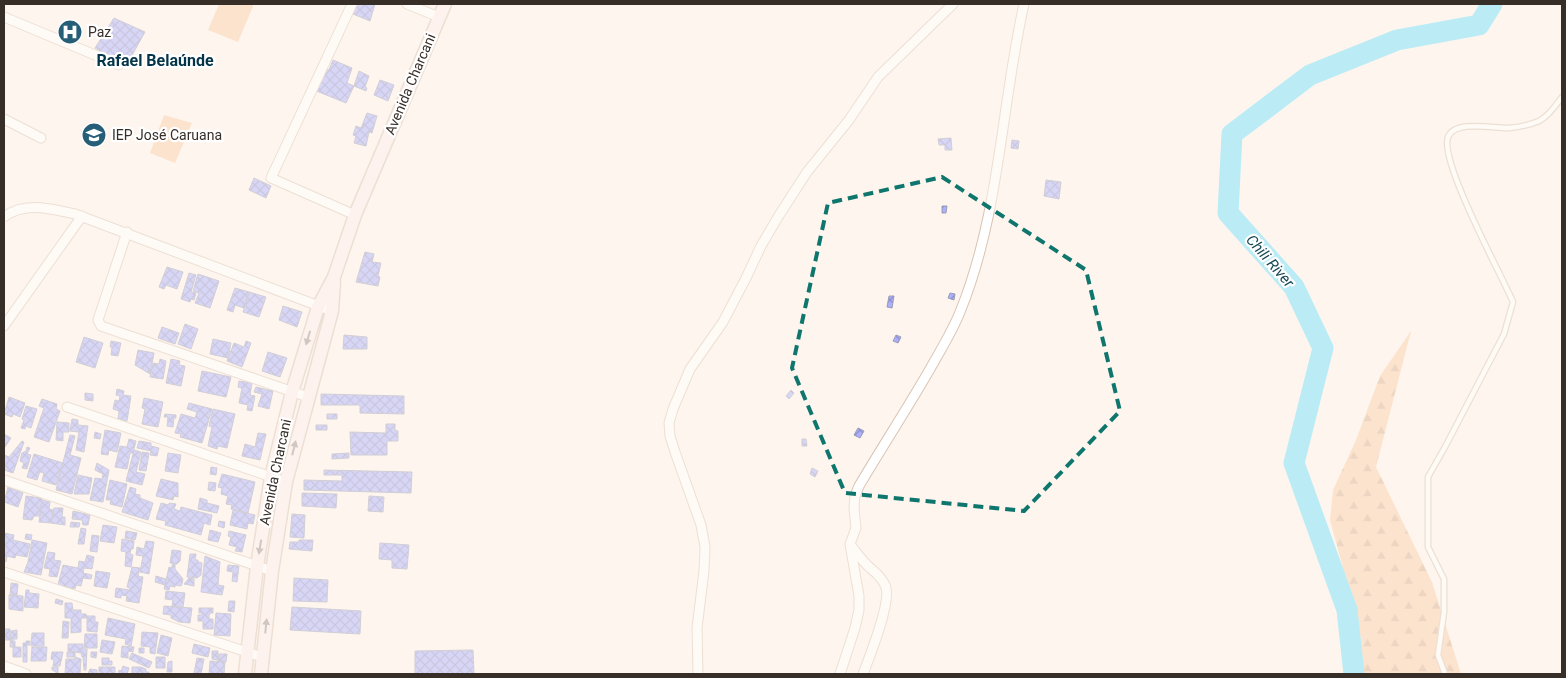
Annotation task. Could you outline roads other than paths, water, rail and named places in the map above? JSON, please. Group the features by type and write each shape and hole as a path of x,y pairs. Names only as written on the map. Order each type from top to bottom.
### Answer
{"main road":[{"name":"Avenida Charcani","path":"245,674 257,566 271,477 292,392 318,307 334,277 355,215 444,4"},
{"name":"Avenida Charcani","path":"261,674 272,571 286,482 332,311 334,277"}],"street":[{"path":"352,4 271,178 355,215"},
{"path":"408,4 439,17"},
{"path":"698,674 697,628 705,547 701,525 670,436 669,423 673,410 690,369 723,322 761,246 808,172 878,77 952,4"},
{"path":"840,674 859,610 859,596 850,544 856,528 854,508 856,496 859,486 904,414 940,351 959,313 972,277 994,188 1024,4"},
{"path":"4,17 119,65"},
{"path":"4,119 41,138"},
{"path":"4,217 20,208 44,208 82,216 332,311"},
{"path":"4,326 82,216"},
{"path":"127,232 98,320 101,326 308,397"},
{"path":"67,407 286,482"},
{"path":"4,480 272,571"},
{"path":"850,544 866,564 880,576 888,592 884,611 863,674"},
{"path":"4,572 262,657"},
{"path":"4,666 26,674"}],"lane":[{"path":"1445,674 1438,656 1444,612 1444,578 1428,547 1428,477 1504,334 1513,302 1471,216 1448,151 1448,137 1454,130 1469,126 1507,128 1540,121 1562,97"}],"waterway":[{"name":"Chili River","path":"1354,674 1347,610 1294,463 1323,348 1294,287 1228,213 1232,134 1310,75 1397,40 1479,25 1492,4"}],"place":[{"name":"Paz","path":"70,32"},
{"name":"IEP José Caruana","path":"94,135"}],"district":[{"name":"Rafael Belaúnde","path":"155,60"}]}
